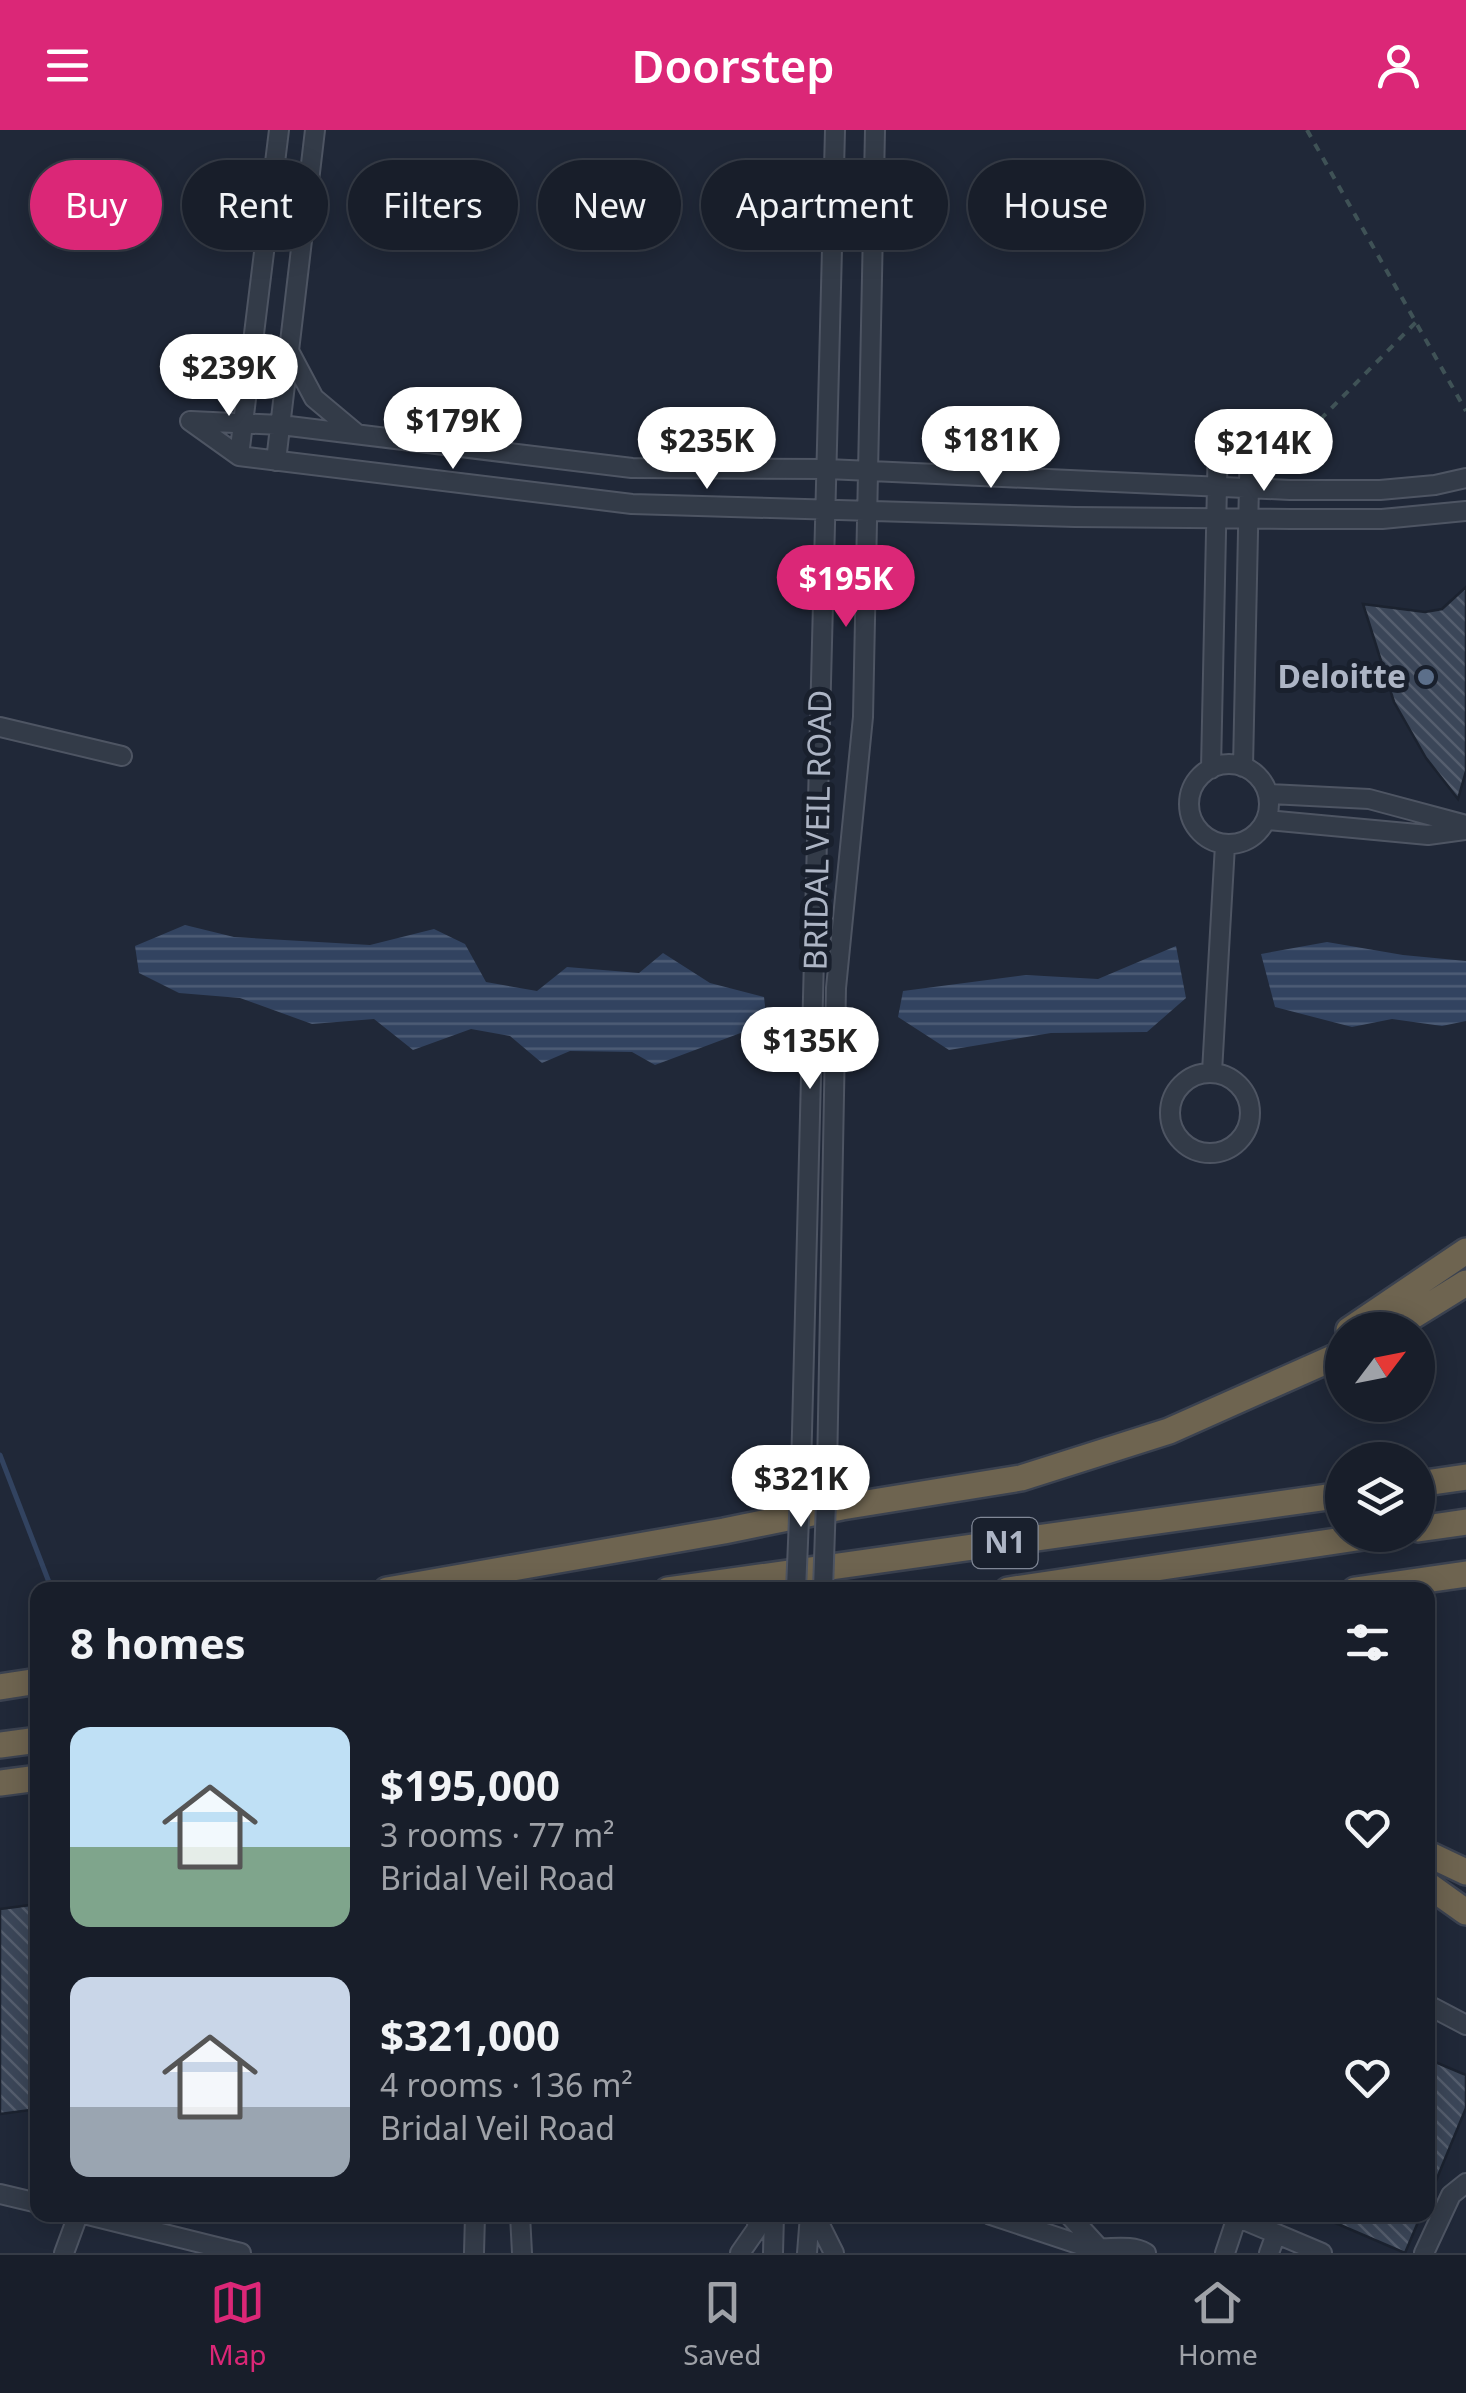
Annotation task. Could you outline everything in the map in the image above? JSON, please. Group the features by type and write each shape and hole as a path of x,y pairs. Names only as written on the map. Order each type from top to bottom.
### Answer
{"highway":[{"path":"1376,1312 1466,1251"},
{"path":"1419,1312 1466,1283"},
{"path":"1272,1385 1325,1347"},
{"path":"433,1582 1021,1478 1169,1431 1325,1362"},
{"path":"1435,1482 1466,1477"},
{"name":"N1","path":"725,1582 1325,1497"},
{"path":"1435,1527 1466,1522"},
{"name":"N1","path":"1062,1582 1325,1543"},
{"path":"1410,1582 1466,1574"},
{"path":"0,1686 30,1682"},
{"path":"0,1745 30,1741"},
{"path":"0,1783 30,1779"},
{"path":"1435,1857 1466,1872"},
{"path":"1435,1890 1466,1912"}],"street":[{"path":"239,456 280,130"},
{"path":"276,461 315,130"},
{"name":"BRIDAL VEIL ROAD","path":"796,1582 835,130"},
{"name":"BRIDAL VEIL ROAD","path":"823,1582 836,988 863,718 875,130"},
{"path":"289,351 314,398 359,436"},
{"path":"1466,478 1380,490 1290,490 827,469 632,468 280,425 190,421 239,456 632,504 1076,517 1382,519 1466,510"},
{"path":"1211,768 1218,438"},
{"path":"1244,767 1250,438"},
{"path":"0,726 122,756"},
{"path":"1231,764 1244,767 1263,782 1268,794 1266,820 1250,839 1225,845 1200,833 1192,822 1190,794 1211,768 1231,764"},
{"path":"1268,794 1369,799 1466,827"},
{"path":"1266,820 1443,836 1466,827"},
{"path":"1212,1072 1225,845"},
{"path":"1212,1072 1224,1075 1244,1091 1250,1116 1241,1139 1220,1152 1206,1153 1193,1149 1174,1130 1171,1102 1186,1080 1212,1072"},
{"path":"1435,2008 1466,2024"},
{"path":"1424,2253 1452,2195 1466,2183"},
{"path":"0,2194 30,2201"},
{"path":"64,2253 75,2222"},
{"path":"116,2222 242,2253"},
{"path":"474,2253 475,2222"},
{"path":"520,2222 522,2253"},
{"path":"740,2253 758,2222"},
{"path":"773,2253 774,2222"},
{"path":"807,2253 811,2222"},
{"path":"816,2222 834,2253"},
{"path":"1014,2222 1101,2250 1136,2248 1146,2253"},
{"path":"1075,2222 1101,2250"},
{"path":"1225,2253 1233,2222"},
{"path":"1249,2222 1322,2253"},
{"path":"1270,2253 1276,2234"}],"path":[{"path":"1307,130 1466,412"},
{"path":"1290,490 1290,455 1416,322"}],"water":[{"path":"185,925 234,937 370,945 434,929 465,944 486,982 537,991 567,967 639,973 663,953 710,983 764,997 767,1023 655,1065 632,1052 570,1051 542,1063 510,1036 471,1029 413,1050 374,1019 312,1024 240,998 179,993 139,973 135,946"},
{"path":"1327,942 1466,961 1466,1021 1442,1026 1392,1019 1352,1027 1275,1007 1261,954"},
{"path":"1176,946 1186,998 1147,1032 1051,1033 949,1050 898,1017 903,991 1026,975 1098,979"}],"building":[{"name":"Deloitte","path":"1466,587 1466,771 1458,799 1426,758 1394,702 1363,604 1425,612 1442,609"},
{"path":"30,1905 30,2110 0,2114 0,1909"},
{"path":"1435,2062 1466,2075 1466,2108 1435,2183"},
{"path":"1333,2222 1418,2222 1405,2253"}],"waterway":[{"path":"0,1455 49,1582"}],"place":[{"name":"Deloitte","path":"1426,677"}]}
